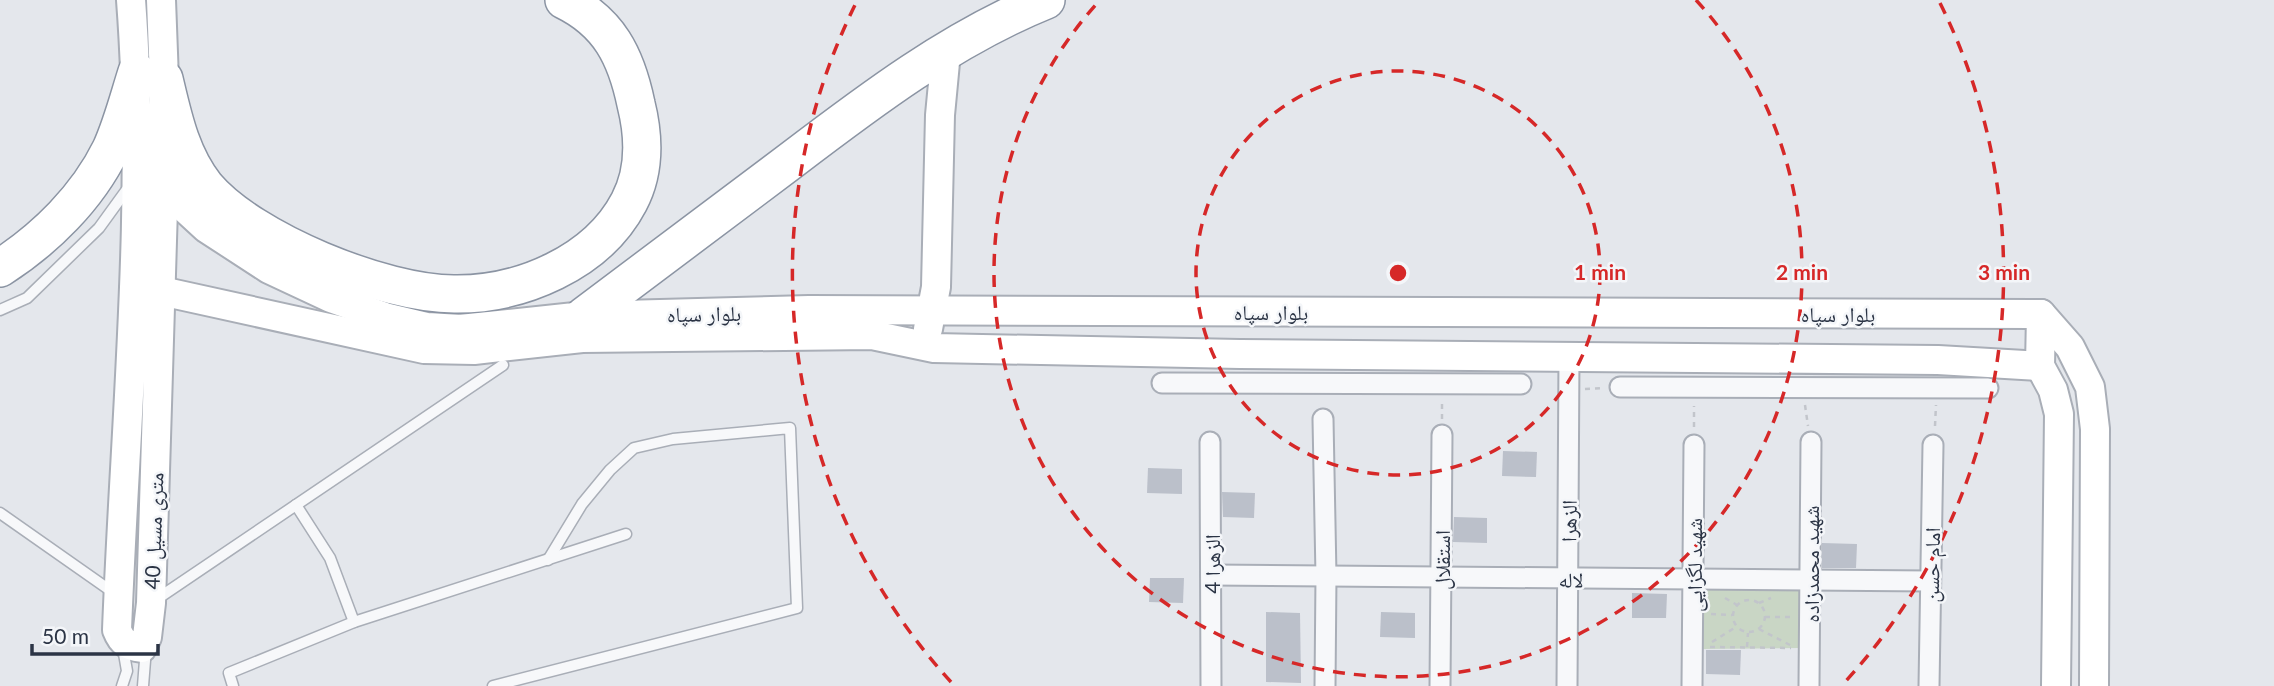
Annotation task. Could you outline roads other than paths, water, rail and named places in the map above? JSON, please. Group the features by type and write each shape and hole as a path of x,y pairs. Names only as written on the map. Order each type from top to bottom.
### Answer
{"highway":[{"path":"150,75 191,163 206,187 236,213 278,240 346,270 398,287 454,295 507,289 534,281 556,270 594,244 613,226 629,202 637,180 642,153 641,124 624,62 601,24 586,10 564,0"},
{"path":"565,326 858,110 946,52 1020,11 1046,0"},
{"path":"0,268 20,255 77,202 111,149 150,75"}],"main road":[{"name":"40 متری مسیل","path":"131,0 150,75"},
{"name":"40 متری مسیل","path":"148,290 117,630 134,639 151,603 148,290 150,75 161,0"},
{"path":"925,347 936,287 940,116 946,52"},
{"name":"بلوار سپاه","path":"150,175 206,228 269,269 331,299 385,317 428,327 460,329 565,326 809,310 2041,314"},
{"name":"بلوار سپاه","path":"148,290 424,349 474,350 565,326 608,338 872,335 925,347 1380,355 1938,360 2040,366"},
{"path":"2041,314 2040,366 2053,390 2059,414 2056,686"},
{"path":"2041,314 2070,347 2091,387 2095,429 2094,686"}],"street":[{"path":"1378,384 1380,355"},
{"name":"الزهرا","path":"1567,686 1569,356"},
{"path":"1802,388 1804,358"},
{"path":"1162,383 1521,384"},
{"path":"1620,387 1988,388"},
{"path":"1323,419 1325,686"},
{"name":"استقلال","path":"1440,686 1442,435"},
{"name":"الزهرا 4","path":"1210,442 1211,686"},
{"name":"شهید محمدزاده","path":"1809,686 1811,442"},
{"name":"شهید لگزایی","path":"1692,686 1693,445"},
{"name":"امام حسن","path":"1929,686 1933,445"},
{"name":"لاله","path":"1211,575 1930,581"}],"lane":[{"path":"0,310 27,298 150,175"},
{"path":"151,603 503,365"},
{"path":"493,686 797,608 790,428 673,439 634,448 610,470 582,504 548,559"},
{"path":"296,505 330,558 354,622"},
{"path":"0,513 119,596"},
{"path":"233,686 229,673 354,622 626,534"},
{"path":"122,686 134,639"},
{"path":"134,639 144,686"}]}
